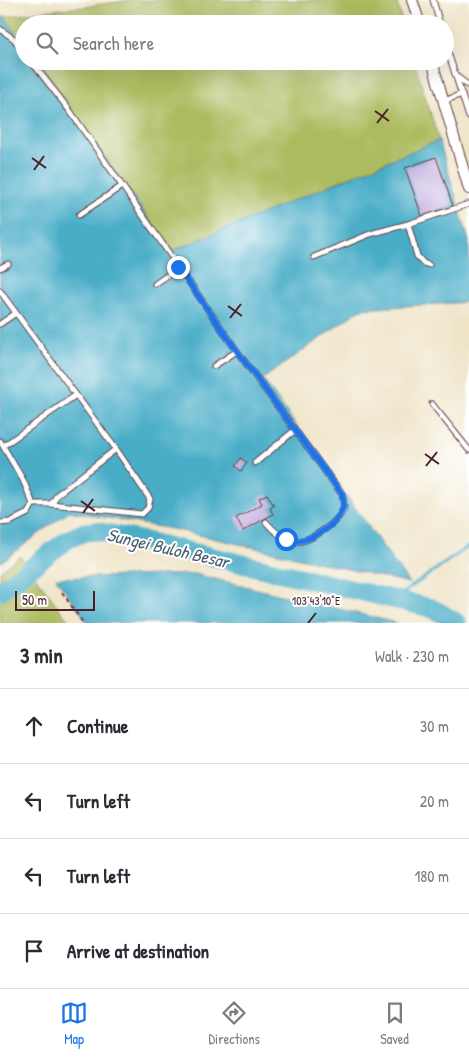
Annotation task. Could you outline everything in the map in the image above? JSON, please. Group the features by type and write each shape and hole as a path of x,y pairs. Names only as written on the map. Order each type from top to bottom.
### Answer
{"street":[{"path":"412,0 417,15"},
{"path":"434,70 469,190"}],"lane":[{"path":"433,0 437,15"},
{"path":"0,29 15,40"},
{"path":"38,70 70,111 294,431 342,494 344,503 342,510 330,525 320,533 309,538 299,541 286,539 266,522"},
{"path":"454,70 469,117"},
{"path":"456,76 469,86"},
{"path":"443,101 462,94"},
{"path":"79,215 122,186"},
{"path":"314,257 370,234 469,204"},
{"path":"408,224 417,256 423,263 428,264"},
{"path":"0,268 8,264"},
{"path":"155,284 178,267"},
{"path":"0,291 116,449 150,499 148,508 142,514 51,504 33,504"},
{"path":"0,324 16,312"},
{"path":"214,366 237,351"},
{"path":"33,504 23,480 2,444 76,395"},
{"path":"432,404 469,450"},
{"path":"255,463 294,431"},
{"path":"51,504 58,494 116,449"},
{"path":"0,523 10,522 28,513 33,504"}],"path":[{"path":"62,592 83,623"}],"green space":[{"path":"130,0 396,0 400,15 18,15"},
{"path":"15,15 15,32 4,17"},
{"path":"42,70 417,70 439,140 172,251"},
{"path":"20,556 70,623 0,623 0,571"}],"water":[{"path":"0,17 4,17 15,32 15,70 42,70 172,251 439,140 469,241 469,302 361,309 263,379 409,583 177,530 69,511 0,563"},
{"path":"195,574 397,623 88,623 56,578"}],"building":[{"path":"436,157 453,206 422,216 405,168"},
{"path":"241,458 247,463 241,471 235,466"},
{"path":"267,494 274,506 270,508 273,514 243,531 236,518 262,504 259,498"}],"waterway":[{"name":"Sungei Buloh Besar","path":"0,591 67,540 84,532 96,531 431,608 457,623"},
{"path":"394,599 469,546"}],"route":[{"path":"178,267 342,494 344,503 342,510 330,525 320,533 309,538 299,541 286,539"}]}
